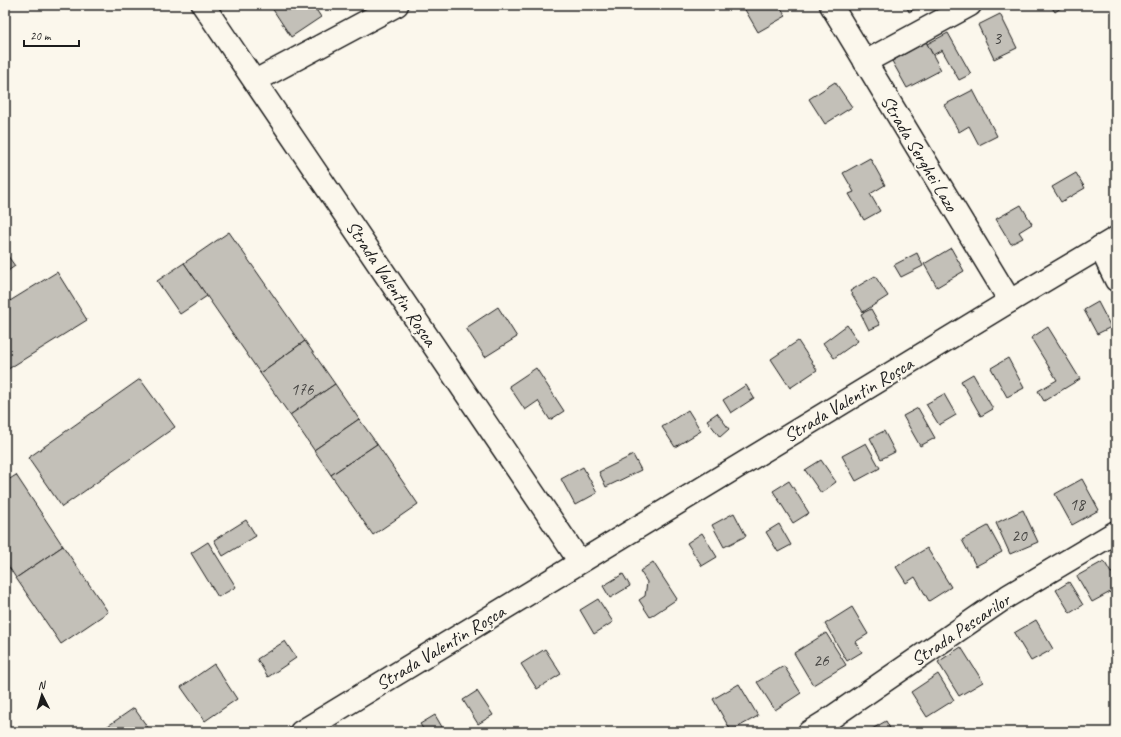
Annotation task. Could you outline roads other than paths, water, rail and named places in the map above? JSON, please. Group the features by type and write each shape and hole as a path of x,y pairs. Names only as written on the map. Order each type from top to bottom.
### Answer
{"street":[{"name":"Strada Valentin Roșca","path":"203,5 580,562"},
{"path":"255,81 397,5"},
{"name":"Strada Serghei Lazo","path":"831,5 1010,300"},
{"path":"865,62 970,5"},
{"name":"Strada Valentin Roșca","path":"301,732 1010,300 1108,242"},
{"path":"1108,242 1116,280"},
{"name":"Strada Pescarilor","path":"809,732 1008,596 1116,532"}]}
